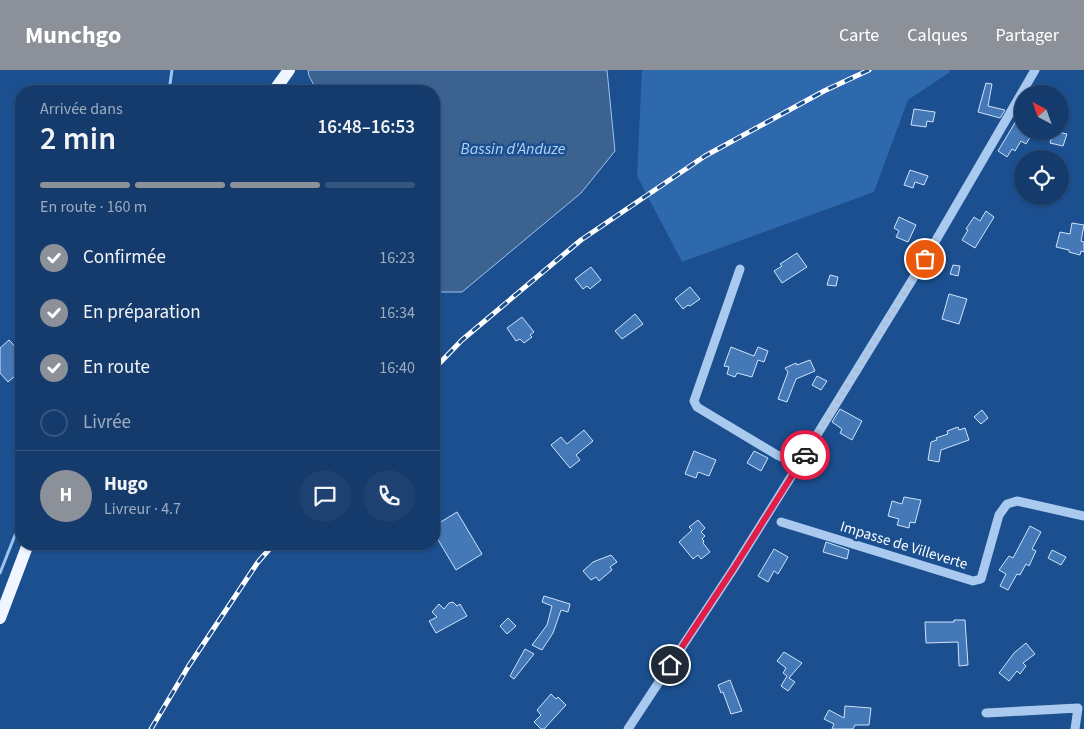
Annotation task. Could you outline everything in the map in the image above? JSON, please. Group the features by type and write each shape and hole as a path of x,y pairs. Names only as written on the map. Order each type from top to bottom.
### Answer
{"main road":[{"path":"278,85 289,70"},
{"path":"0,618 26,550"}],"street":[{"path":"628,729 734,568 799,464 925,259 1027,85 1033,71"},
{"path":"740,270 694,401 697,408 777,455 799,464"},
{"name":"Impasse de Villeverte","path":"782,522 973,581 980,579 999,516 1007,504 1017,501 1084,516"},
{"path":"986,713 1078,708 1075,729"}],"shaded area":[{"path":"642,70 950,70 950,72 908,100 874,192 682,262 637,176"}],"water":[{"name":"Bassin d'Anduze","path":"308,70 607,70 615,151 581,193 462,292 440,292 440,85 314,85"}],"building":[{"path":"986,83 992,84 988,106 1005,110 1000,118 978,112"},
{"path":"914,109 935,112 933,122 927,121 926,127 911,125"},
{"path":"1014,124 1014,140 1028,140 1026,144 1021,141 1016,150 1012,149 1007,157 998,151"},
{"path":"1051,140 1065,140 1063,146 1050,143"},
{"path":"910,170 928,176 924,185 915,182 913,188 904,185"},
{"path":"986,211 994,217 975,248 962,240 968,230 966,229 974,217 980,221"},
{"path":"899,217 916,225 908,242 896,237 899,231 894,228"},
{"path":"1072,223 1084,225 1081,241 1084,242 1084,252 1081,251 1080,255 1056,247 1060,232 1070,234"},
{"path":"797,253 807,267 782,283 774,271 782,266 780,264"},
{"path":"953,265 960,266 958,276 950,274"},
{"path":"591,267 601,280 590,289 587,286 583,289 575,279"},
{"path":"830,275 838,277 836,286 827,285"},
{"path":"690,287 700,299 683,309 675,299"},
{"path":"949,294 967,299 959,324 942,319"},
{"path":"635,314 643,324 622,339 615,331"},
{"path":"522,317 534,332 530,335 532,337 524,343 520,339 516,341 507,328"},
{"path":"9,340 15,346 15,376 8,382 0,373 0,348"},
{"path":"731,347 754,356 758,347 768,351 764,362 758,360 752,377 737,373 735,377 727,374 729,367 724,366"},
{"path":"810,360 815,371 796,379 787,402 778,399 788,372 785,368"},
{"path":"817,376 827,381 821,390 812,385"},
{"path":"840,409 862,421 852,440 840,433 842,429 832,422"},
{"path":"982,410 988,418 981,424 974,417"},
{"path":"958,427 959,430 965,428 969,440 941,450 939,462 928,460 931,442 948,434 947,431"},
{"path":"584,430 593,441 576,455 580,460 570,468 551,445 561,437 567,444"},
{"path":"694,451 716,460 709,476 698,472 696,478 685,474"},
{"path":"754,451 768,458 761,471 747,463"},
{"path":"904,497 921,500 915,523 910,522 909,528 897,525 899,519 888,516 892,501 902,504"},
{"path":"457,512 482,554 456,570 440,543 440,522"},
{"path":"698,520 705,528 701,532 705,536 702,539 710,552 701,559 698,555 693,559 679,542 692,530 689,527"},
{"path":"1030,526 1041,532 1032,549 1036,551 1029,566 1026,564 1020,575 1017,574 1008,590 1000,586 1006,574 999,570 1009,556 1013,558"},
{"path":"826,542 849,550 847,559 823,552"},
{"path":"774,549 788,557 778,574 774,571 768,582 758,576"},
{"path":"1052,550 1066,557 1061,565 1048,558"},
{"path":"611,555 617,562 610,567 612,570 599,581 596,577 591,580 583,571 593,562"},
{"path":"544,596 570,604 568,612 561,610 553,633 542,650 532,645 547,625 552,606 542,602"},
{"path":"453,602 457,606 460,604 467,616 436,633 429,621 437,617 432,612 439,604 444,609 449,603"},
{"path":"508,618 516,626 507,634 500,626"},
{"path":"954,620 965,620 968,665 959,666 958,642 926,643 925,622 954,622"},
{"path":"1026,643 1035,654 1023,663 1026,666 1020,674 1017,671 1009,681 999,673 1014,653"},
{"path":"525,649 534,654 514,679 510,676"},
{"path":"784,652 802,663 789,678 795,682 788,691 781,686 787,676 783,673 786,668 777,661"},
{"path":"730,680 742,711 731,714 723,692 721,693 718,685"},
{"path":"551,694 556,699 558,697 566,705 544,729 541,729 534,722 541,715 537,710"},
{"path":"845,706 871,708 869,725 855,725 853,729 832,729 834,724 824,719 829,710 844,718"}],"waterway":[{"path":"170,85 172,70"},
{"path":"0,573 15,535"}],"railway":[{"path":"440,363 462,340 581,240 705,156 824,91 869,70"},
{"path":"151,729 188,667 258,562 269,550"}],"way so far":[{"path":"805,455 925,259"}],"route":[{"path":"670,665 805,455"}]}
